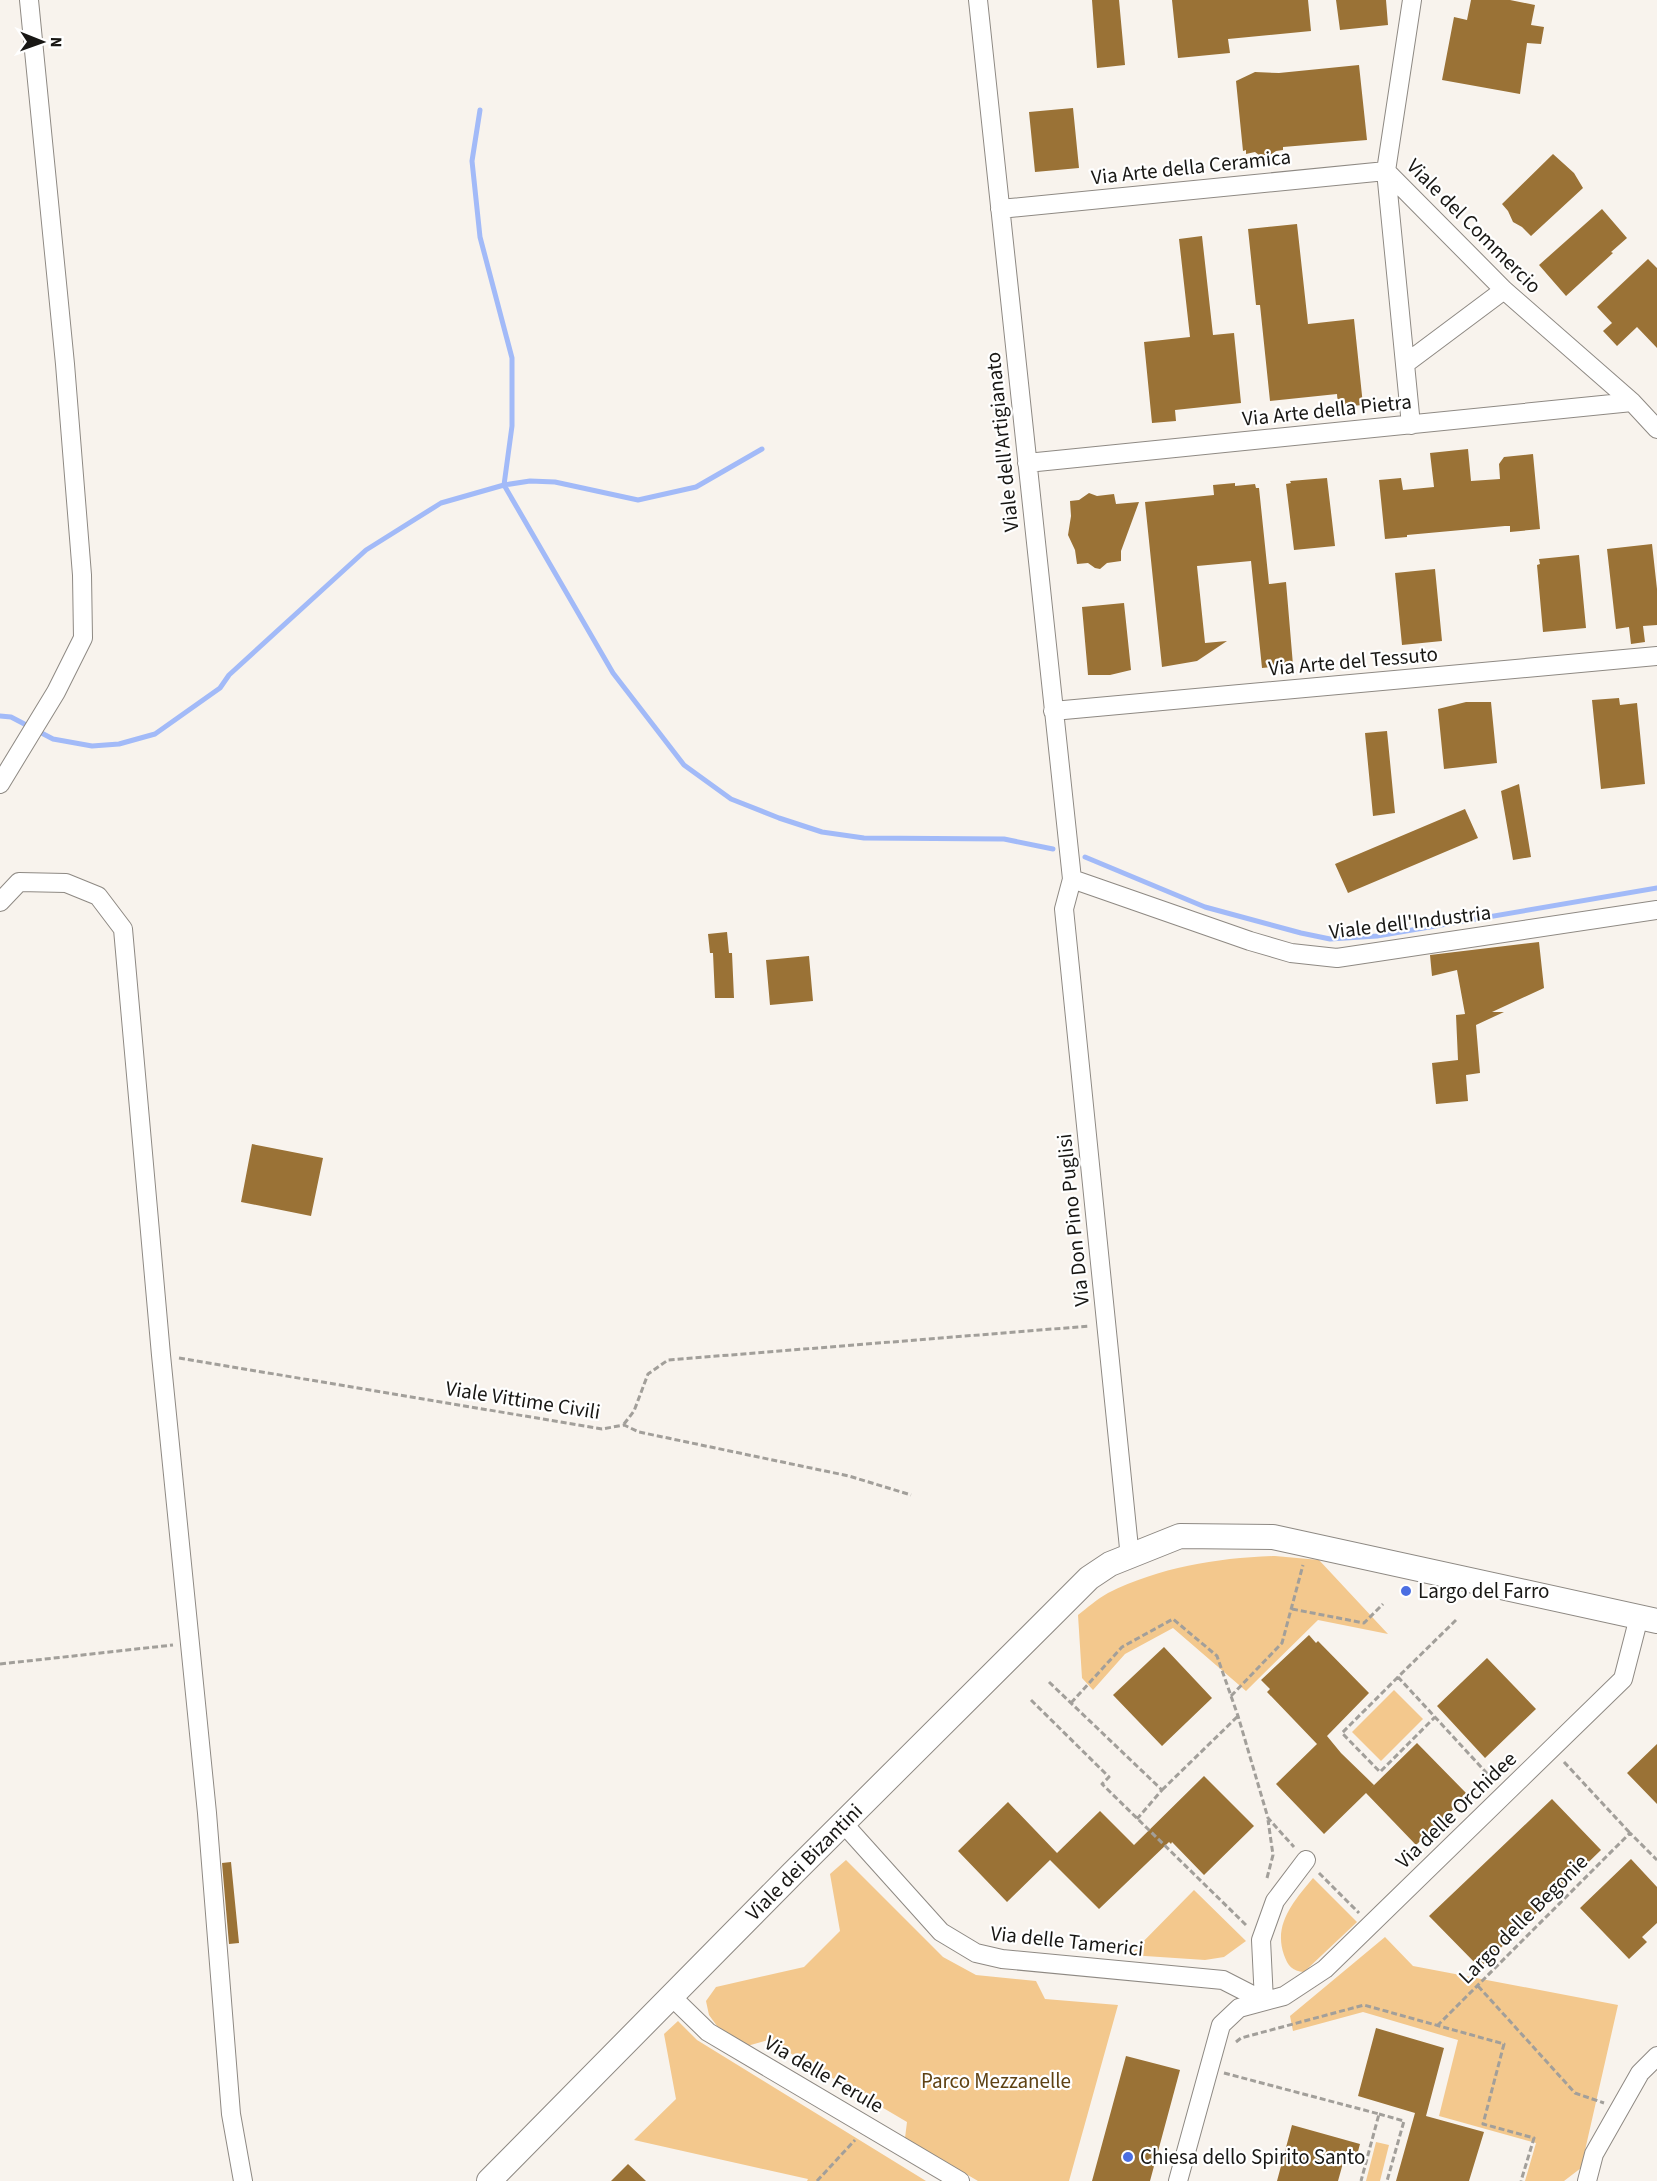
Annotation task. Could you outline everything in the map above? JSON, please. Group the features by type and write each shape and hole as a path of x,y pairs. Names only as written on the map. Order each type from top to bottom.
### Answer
{"street":[{"path":"0,784 56,692 83,638 82,575 65,364 29,0"},
{"name":"Viale dell'Artigianato","path":"978,0 1072,879"},
{"name":"Viale del Commercio","path":"1412,0 1386,171 1504,290 1632,402 1657,429"},
{"path":"1386,171 1411,425"},
{"name":"Via Arte della Ceramica","path":"1000,208 1386,171"},
{"path":"1405,364 1504,290"},
{"name":"Via Arte della Pietra","path":"1027,463 1632,402"},
{"name":"Via Arte del Tessuto","path":"1053,711 1657,656"},
{"name":"Viale dell'Industria","path":"1072,879 1250,941 1291,953 1337,958 1657,910"},
{"name":"Via Don Pino Puglisi","path":"1072,879 1064,909 1130,1558"},
{"path":"0,902 19,882 66,883 98,896 123,929 161,1355 207,1813 231,2114 243,2181"},
{"name":"Viale dei Bizantini","path":"489,2181 1089,1578 1110,1564 1130,1558 1180,1536 1273,1537 1648,1619"},
{"name":"Via delle Orchidee","path":"1178,2181 1219,2069 1221,2025 1239,2008 1284,1996 1324,1969 1623,1679 1648,1619"},
{"name":"Via delle Tamerici","path":"843,1823 941,1932 976,1953 1002,1959 1223,1980 1264,2001"},
{"path":"1264,2001 1261,1940 1275,1901 1306,1860"},
{"name":"Via delle Ferule","path":"671,1996 708,2032 960,2181"},
{"path":"1587,2181 1594,2154 1640,2073 1657,2056"}],"path":[{"path":"624,1425 634,1411 648,1374 668,1360 1106,1325"},
{"name":"Viale Vittime Civili","path":"161,1355 602,1429 624,1425 639,1432 849,1476 911,1495"},
{"path":"1231,1696 1282,1643 1308,1545"},
{"path":"1292,1609 1364,1623 1383,1604"},
{"path":"1071,1703 1122,1647 1173,1619 1217,1656 1238,1716 1268,1818 1273,1855 1268,1878"},
{"path":"1435,1717 1380,1772 1342,1733 1456,1620"},
{"path":"0,1664 190,1643"},
{"path":"1398,1677 1505,1794"},
{"path":"1049,1682 1162,1790"},
{"path":"1031,1700 1109,1777 1102,1784 1261,1940"},
{"path":"1137,1819 1162,1790 1238,1716"},
{"path":"1552,1749 1657,1860"},
{"path":"1268,1818 1306,1860 1371,1924"},
{"name":"Largo delle Begonie","path":"1437,2026 1630,1833"},
{"path":"1478,1986 1575,2093 1606,2104"},
{"path":"1231,2045 1240,2038 1364,2005 1504,2044 1483,2124 1534,2138 1521,2181"},
{"path":"1219,2069 1404,2121 1387,2181"},
{"path":"1361,2181 1379,2114"},
{"path":"817,2181 868,2126"}],"green space":[{"path":"1275,1556 1319,1560 1388,1634 1318,1620 1246,1691 1173,1628 1125,1654 1093,1690 1082,1678 1078,1615 1104,1595 1169,1570 1232,1559"},
{"path":"1394,1690 1423,1719 1381,1761 1352,1732"},
{"name":"Parco Mezzanelle","path":"846,1860 943,1957 976,1975 1036,1981 1045,1999 1118,2005 1069,2181 978,2181 905,2138 907,2122 768,2040 747,2046 717,2026 709,2015 706,2001 716,1987 804,1967 840,1931 830,1874"},
{"path":"1313,1878 1357,1922 1304,1972 1293,1969 1287,1962 1281,1944 1281,1933 1287,1913"},
{"path":"1194,1890 1246,1941 1224,1957 1205,1960 1130,1955"},
{"path":"1385,1937 1413,1966 1618,2005 1581,2168 1564,2181 1525,2181 1536,2143 1439,2116 1458,2040 1363,2012 1293,2031 1290,2016"},
{"path":"678,2021 697,2040 926,2181 807,2181 808,2179 634,2140 676,2099 664,2034"},
{"path":"1376,2142 1389,2145 1380,2181 1366,2181"}],"building":[{"path":"1092,0 1119,0 1125,65 1097,68"},
{"path":"1172,0 1308,0 1311,31 1228,39 1230,53 1178,58"},
{"path":"1336,0 1386,0 1388,25 1340,30"},
{"path":"1471,0 1510,0 1535,5 1531,25 1544,27 1541,44 1527,43 1520,94 1442,80 1454,17 1467,20"},
{"path":"1359,65 1367,140 1283,147 1283,150 1270,155 1259,155 1255,152 1246,154 1246,150 1243,151 1236,81 1255,72 1279,73"},
{"path":"1073,108 1079,168 1035,172 1029,112"},
{"path":"1553,154 1574,173 1583,188 1531,236 1513,222 1502,204"},
{"path":"1602,209 1627,238 1566,296 1539,265"},
{"path":"1297,224 1308,324 1354,319 1363,405 1338,407 1337,394 1270,401 1260,305 1256,305 1248,229"},
{"path":"1202,236 1213,335 1234,333 1241,403 1175,410 1176,421 1152,423 1144,342 1190,337 1179,239"},
{"path":"1648,259 1657,268 1657,348 1637,327 1617,346 1603,331 1612,323 1597,307"},
{"path":"1468,449 1471,481 1500,479 1499,464 1504,457 1533,454 1540,529 1510,532 1510,526 1505,526 1385,539 1379,480 1401,478 1403,490 1434,487 1430,453"},
{"path":"1327,478 1335,546 1294,550 1286,484 1291,483 1290,481"},
{"path":"1235,483 1235,486 1255,484 1256,488 1259,488 1269,584 1286,582 1293,665 1262,668 1251,561 1197,566 1205,643 1227,641 1197,661 1162,667 1145,502 1214,495 1213,485"},
{"path":"1089,493 1097,496 1114,494 1116,504 1139,502 1121,551 1121,561 1107,563 1100,569 1088,563 1077,564 1075,550 1068,535 1071,516 1070,501 1079,500"},
{"path":"1652,544 1657,589 1657,625 1643,626 1645,642 1631,644 1629,627 1616,629 1607,549"},
{"path":"1579,555 1586,628 1543,632 1537,565 1540,564 1539,559"},
{"path":"1435,569 1442,641 1402,645 1395,573"},
{"path":"1124,603 1131,670 1110,675 1088,675 1082,607"},
{"path":"1619,698 1620,705 1637,703 1645,784 1601,789 1592,700"},
{"path":"1466,702 1491,702 1497,763 1444,769 1438,709"},
{"path":"1387,731 1395,813 1373,816 1365,733"},
{"path":"1519,784 1531,857 1513,860 1501,791"},
{"path":"1465,809 1478,838 1348,893 1335,864"},
{"path":"727,932 729,953 732,953 734,998 715,998 713,953 710,953 708,934"},
{"path":"1539,942 1544,988 1492,1012 1504,1012 1476,1025 1480,1073 1466,1075 1468,1101 1436,1104 1432,1063 1458,1060 1456,1015 1465,1014 1457,970 1432,976 1430,955"},
{"path":"809,956 813,1001 770,1005 766,960"},
{"path":"252,1144 323,1158 311,1216 241,1202"},
{"path":"1309,1635 1316,1643 1318,1641 1369,1693 1327,1736 1374,1785 1370,1789 1417,1743 1468,1795 1416,1845 1366,1793 1324,1834 1276,1784 1317,1744 1267,1692 1270,1689 1261,1680"},
{"path":"1164,1647 1212,1698 1162,1746 1113,1695"},
{"path":"1487,1658 1536,1709 1485,1758 1437,1706"},
{"path":"1657,1744 1657,1804 1627,1773"},
{"path":"1204,1776 1254,1826 1204,1875 1172,1842 1171,1844 1169,1842 1099,1909 1050,1860 1007,1902 958,1851 1008,1802 1057,1853 1100,1811 1134,1845"},
{"path":"1552,1799 1601,1850 1480,1968 1429,1916"},
{"path":"1631,1859 1657,1887 1657,1923 1642,1937 1647,1942 1629,1959 1580,1908"},
{"path":"231,1862 239,1943 229,1944 222,1863"},
{"path":"1376,2028 1444,2048 1426,2116 1484,2132 1469,2181 1396,2181 1415,2113 1358,2096"},
{"path":"1126,2056 1180,2070 1150,2181 1092,2181"},
{"path":"1292,2125 1360,2144 1354,2166 1343,2163 1338,2181 1277,2181"},
{"path":"628,2164 646,2181 611,2181"}],"waterway":[{"path":"480,110 472,161 480,237 512,358 512,426 504,485 613,673 684,765 731,799 822,832 864,838 1004,839 1053,849"},
{"path":"0,716 11,717 53,739 92,746 119,744 155,734 220,688 229,675 366,550 441,503 504,485 530,481 555,482 638,500 696,487 762,449"},
{"path":"1085,857 1205,907 1330,939 1377,936 1657,888"}],"place":[{"name":"Largo del Farro","path":"1406,1591"},
{"name":"Chiesa dello Spirito Santo","path":"1128,2157"}]}
